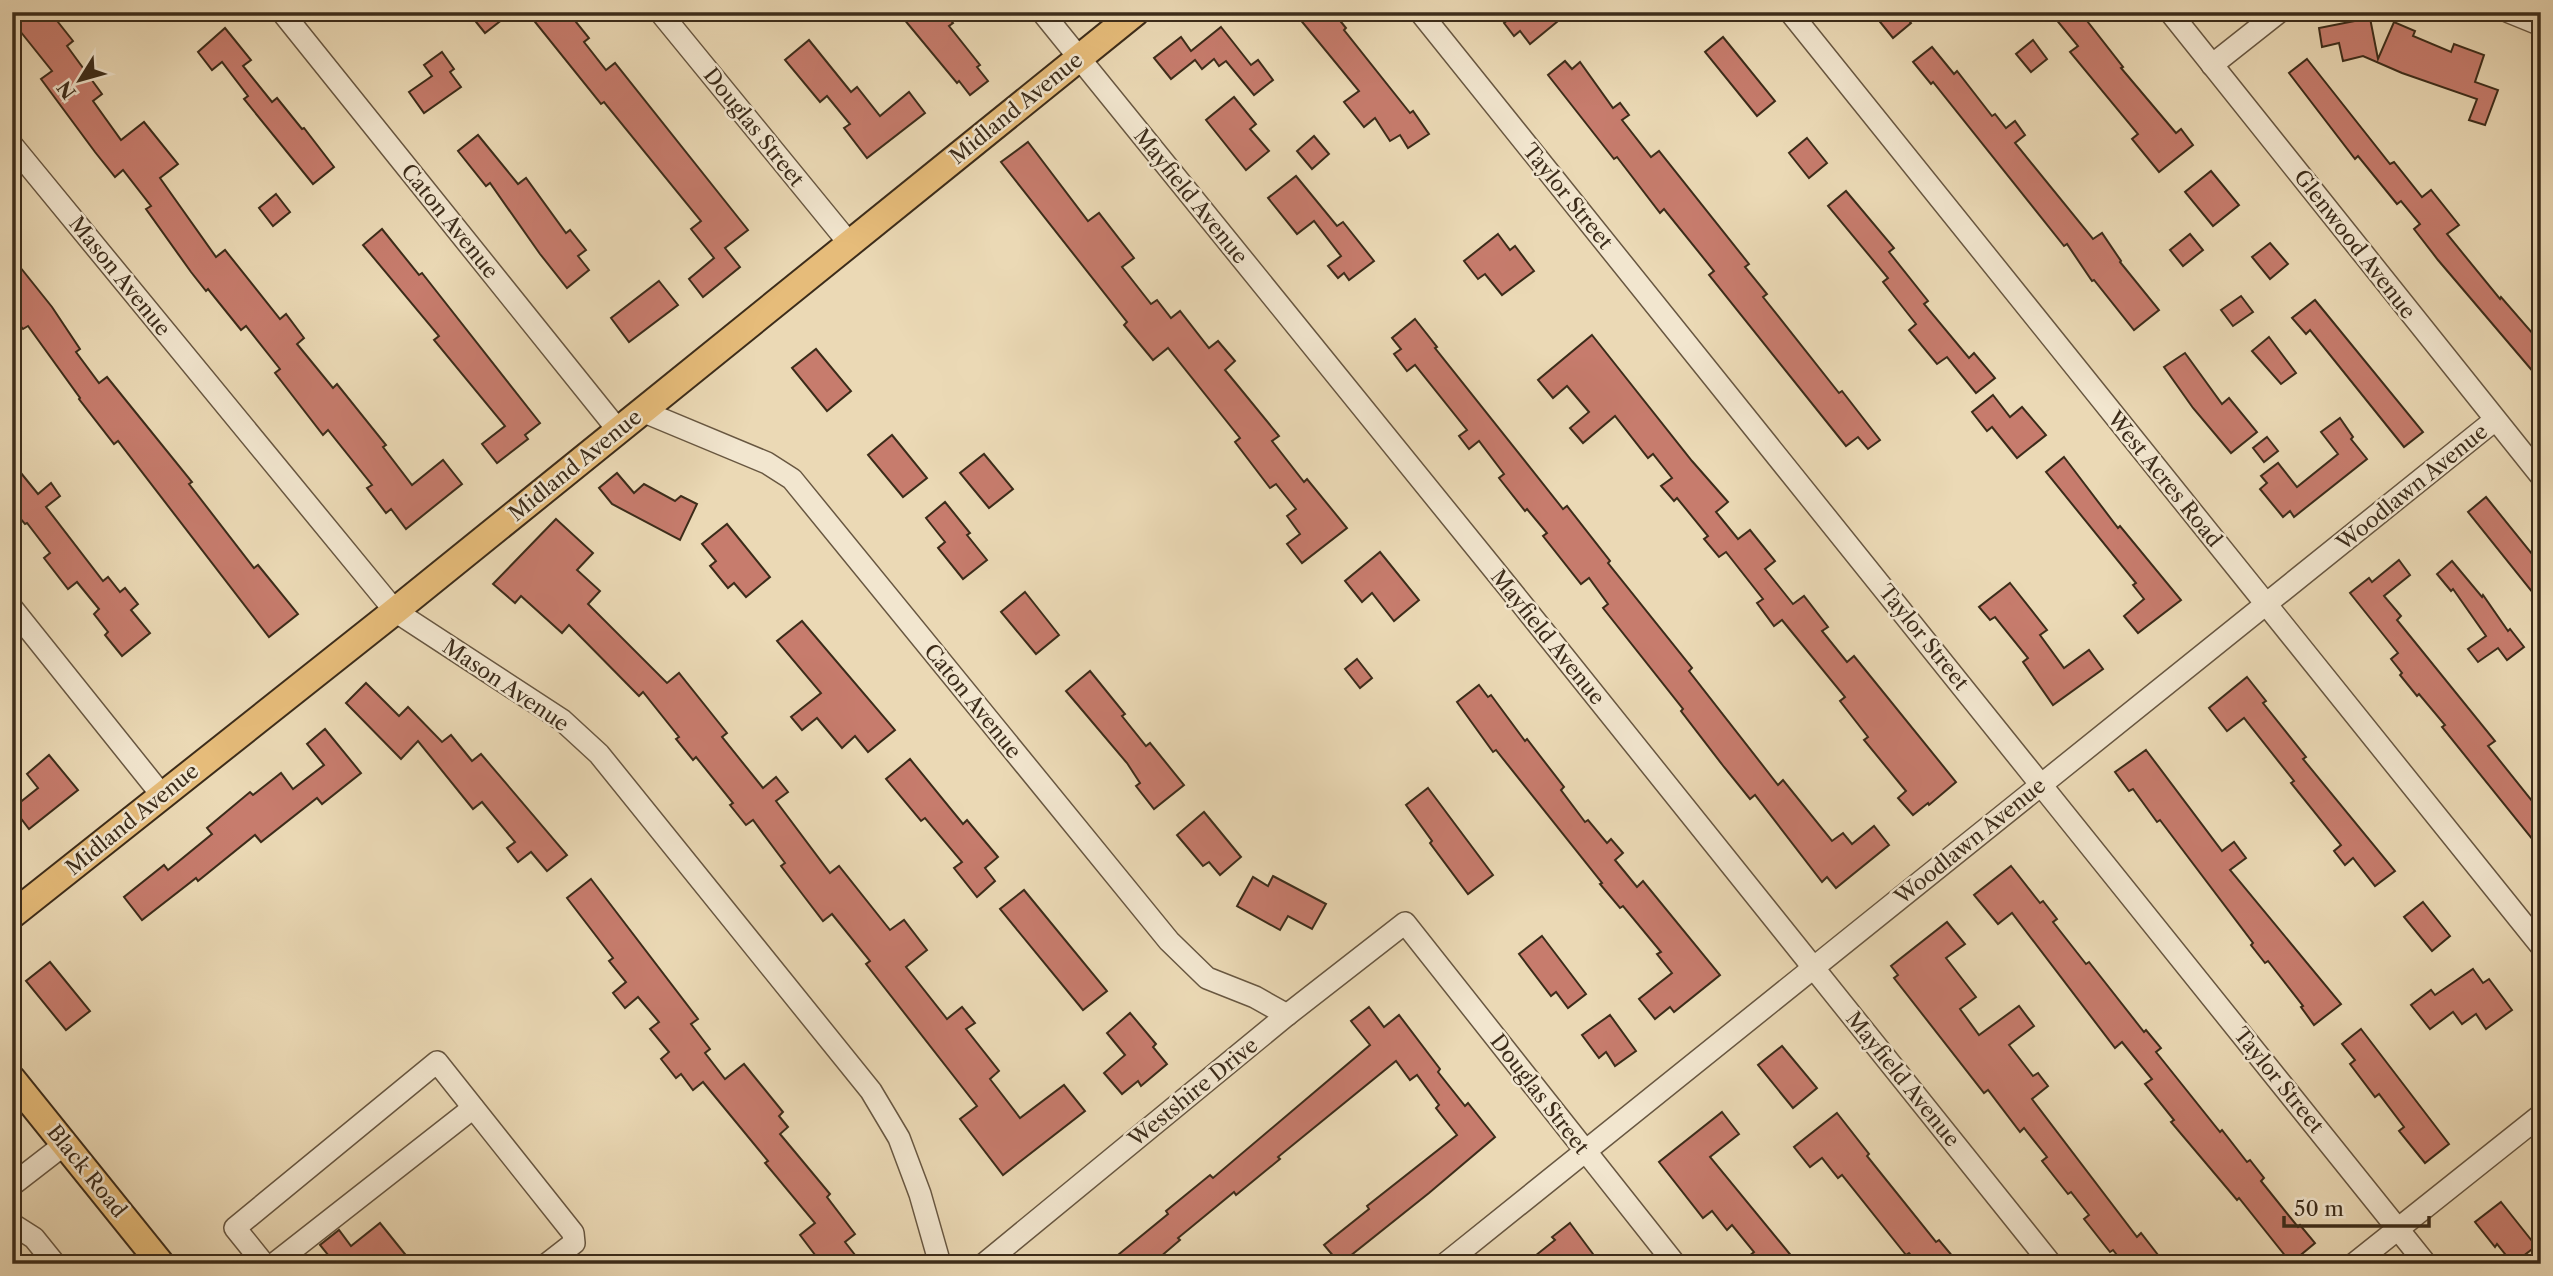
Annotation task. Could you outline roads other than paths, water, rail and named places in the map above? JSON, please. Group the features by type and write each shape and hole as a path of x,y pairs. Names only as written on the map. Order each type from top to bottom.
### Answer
{"main road":[{"name":"Midland Avenue","path":"12,915 161,794 395,611 1136,12"},
{"name":"Black Road","path":"12,1079 161,1264"}],"street":[{"name":"Caton Avenue","path":"282,12 618,430"},
{"name":"Douglas Street","path":"660,12 849,243"},
{"name":"Mayfield Avenue","path":"1042,12 2051,1264"},
{"name":"Taylor Street","path":"1420,12 2426,1264"},
{"name":"West Acres Road","path":"1790,12 2541,946"},
{"name":"Glenwood Avenue","path":"2170,12 2541,476"},
{"path":"2212,65 2278,12"},
{"path":"2509,12 2541,25"},
{"name":"Mason Avenue","path":"12,145 395,611 562,720 599,754 871,1091 898,1138 920,1194 940,1264"},
{"name":"Caton Avenue","path":"642,411 767,463 792,479 1169,941 1208,978 1255,997 1287,1015"},
{"name":"Woodlawn Avenue","path":"1445,1264 2495,420"},
{"path":"12,608 161,794"},
{"name":"Douglas Street","path":"1405,923 1675,1264"},
{"name":"Westshire Drive","path":"984,1264 1287,1015 1405,923"},
{"path":"264,1264 235,1228 437,1062 573,1233 574,1243 547,1264"},
{"path":"274,1264 473,1108"},
{"path":"2354,1264 2541,1115"},
{"path":"12,1185 65,1144"},
{"path":"12,1224 34,1238 55,1264"}]}
